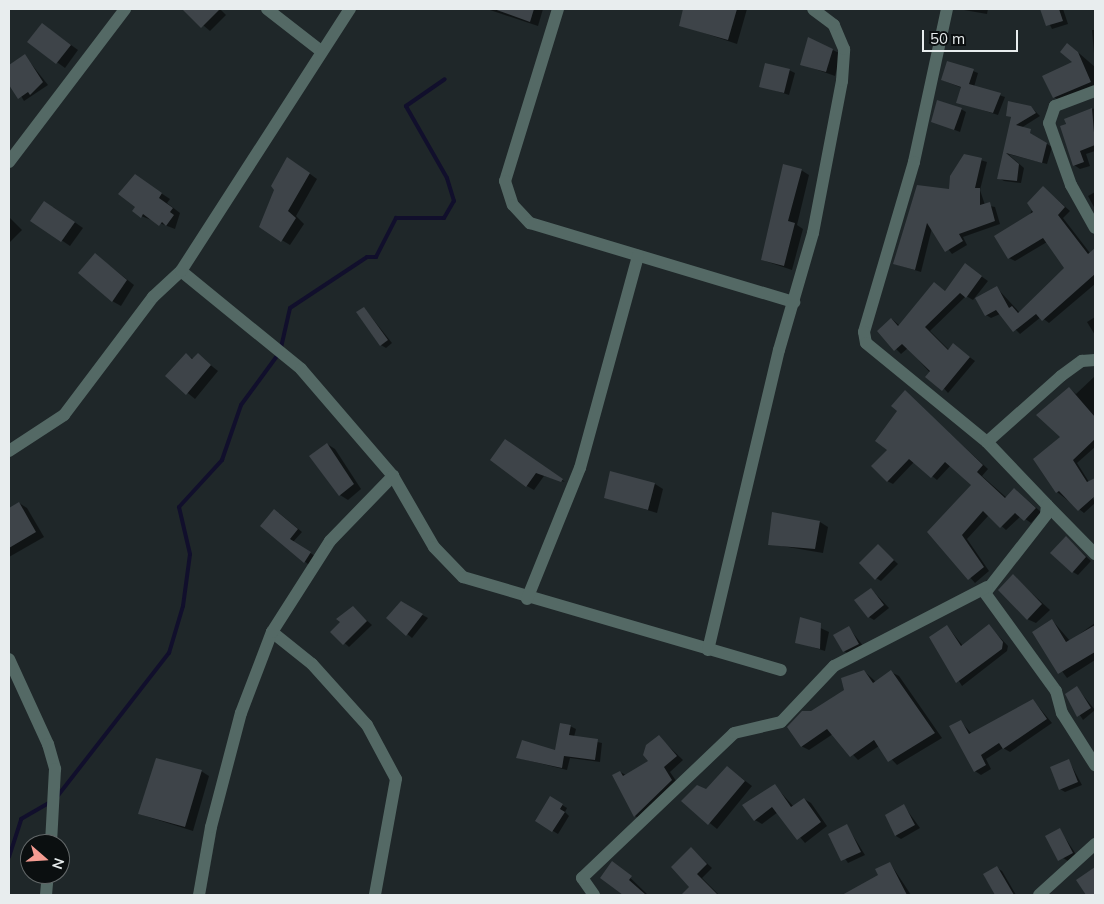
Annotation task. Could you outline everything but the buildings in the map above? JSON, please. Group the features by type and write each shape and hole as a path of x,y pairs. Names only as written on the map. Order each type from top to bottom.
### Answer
{"street":[{"path":"9,162 125,9"},
{"path":"267,9 321,51"},
{"path":"9,451 64,415 153,297 181,272 246,176 321,51 350,9"},
{"path":"558,9 505,182 513,205 530,223 794,302"},
{"path":"708,650 794,302 813,233 842,81 841,41 834,25 813,9"},
{"path":"946,9 914,162 864,332 871,351 986,442 1095,554"},
{"path":"1095,91 1055,106 1049,123 1071,185 1095,228"},
{"path":"527,599 580,468 638,256"},
{"path":"181,272 300,369 393,476 446,564 463,577 527,599 781,670"},
{"path":"986,442 1061,376 1082,361 1095,360"},
{"path":"198,895 211,827 241,713 272,632 330,541 393,476"},
{"path":"594,895 582,878 734,733 781,722 834,666 987,587 1038,526 1047,505"},
{"path":"987,587 986,600 1056,691 1062,713 1095,766"},
{"path":"272,632 312,664 367,725 396,779 375,895"},
{"path":"9,659 48,744 55,769 52,834"},
{"path":"1039,895 1095,844"}],"waterway":[{"path":"56,798 169,653 183,606 190,554 179,507 222,460 241,405 280,352 290,308 367,257 376,257 396,218 444,218 454,201 447,178 406,106 445,79"},
{"path":"9,857 21,819 51,802"}]}
